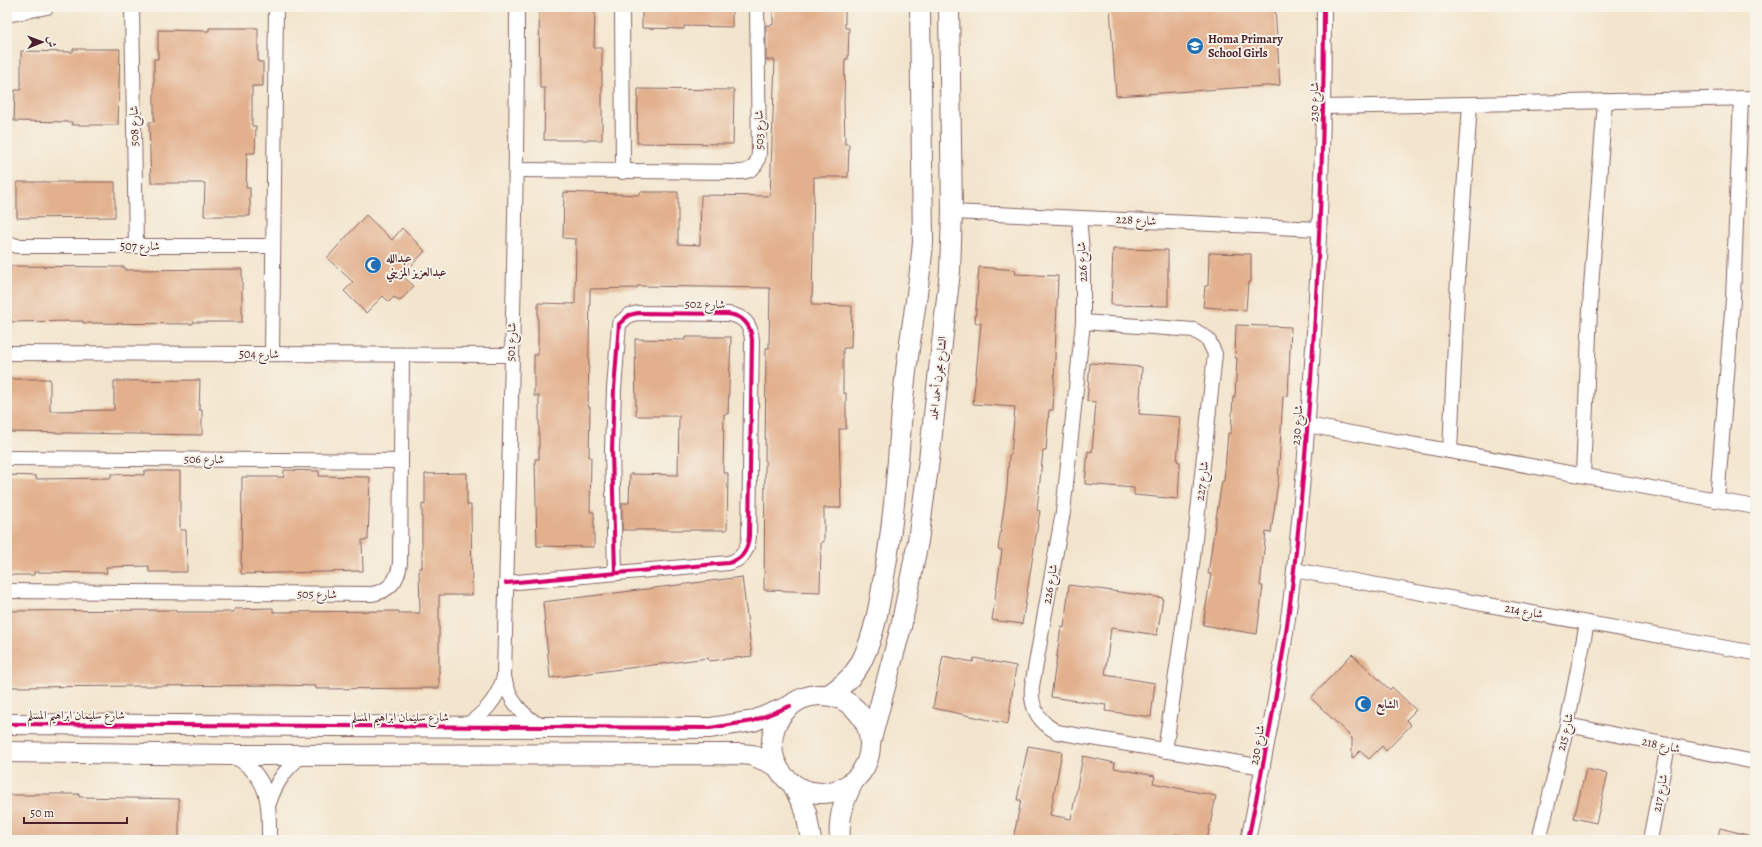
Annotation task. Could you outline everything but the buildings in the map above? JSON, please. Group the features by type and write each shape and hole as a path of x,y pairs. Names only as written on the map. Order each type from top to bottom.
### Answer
{"street":[{"path":"7,15 47,7"},
{"name":"شارع 508","path":"132,7 136,246"},
{"path":"272,354 276,7"},
{"name":"شارع 501","path":"517,7 517,170 511,355 504,677 510,696 518,708 526,717 542,726"},
{"path":"622,7 623,172"},
{"name":"شارع 503","path":"517,170 741,172 753,168 757,164 759,153 757,7"},
{"path":"828,695 848,679 863,659 880,597 895,504 907,364 921,267 924,213 920,76 920,7"},
{"name":"الشارع مجرن أحمد الحمد","path":"870,743 901,627 918,541 929,460 950,271 952,212 949,7"},
{"name":"شارع 230","path":"1248,840 1263,767 1284,644 1294,570 1307,425 1319,229 1324,107 1324,7"},
{"path":"920,76 929,67 935,65 941,66 950,75"},
{"path":"1717,500 1733,299 1740,98"},
{"path":"1324,107 1755,98"},
{"path":"1583,475 1591,288 1605,101"},
{"path":"1450,451 1458,277 1470,105"},
{"name":"شارع 228","path":"952,212 1319,229"},
{"name":"شارع 226","path":"1079,218 1083,262 1083,322 1063,512 1032,686 1033,705 1042,722 1057,732 1263,767"},
{"name":"شارع 507","path":"7,243 17,246 273,246"},
{"path":"921,267 926,274 934,278 942,276 950,271"},
{"name":"شارع 502","path":"506,584 615,572 728,563 739,559 746,551 750,536 752,340 750,328 741,318 728,314 638,312 629,314 619,324 614,389 612,450 615,572"},
{"name":"شارع 227","path":"1083,322 1194,330 1208,339 1215,354 1193,557 1165,751"},
{"name":"شارع 504","path":"7,353 511,355"},
{"name":"شارع 505","path":"7,591 380,593 392,585 400,571 402,355"},
{"path":"1307,425 1755,507"},
{"name":"شارع 506","path":"7,458 400,461"},
{"name":"شارع 214","path":"1294,570 1755,653"},
{"name":"شارع 215","path":"1539,840 1567,725 1587,623"},
{"name":"شارع 501","path":"464,727 484,713 492,704 497,696 504,677"},
{"path":"840,840 842,806 853,782 862,771 868,758 870,743 868,730 862,717 853,706 842,699 828,695 814,695 802,698 790,706 779,718 773,734 772,750 777,766 792,783 801,789 822,793 843,788 853,782"},
{"name":"شارع سليمان ابراهيم المسلم","path":"7,724 710,728 753,721 790,706"},
{"name":"شارع 218","path":"1567,725 1755,762"},
{"name":"شارع 217","path":"1650,840 1668,746"},
{"path":"7,752 231,755 740,754 752,755 777,766"},
{"path":"231,755 248,766 255,774 266,792 269,802 269,840"},
{"path":"269,802 285,771 303,755"},
{"path":"792,783 806,812 811,840"}],"cycle path":[{"path":"1248,840 1280,672 1290,604 1301,500 1312,360 1320,219 1324,78 1324,7"},
{"path":"506,583 728,563 741,557 746,550 749,536 752,340 750,330 746,322 734,315 638,313 629,315 619,324 614,389 612,450 615,572"},
{"path":"7,724 710,728 753,721 790,706"}],"place":[{"name":"Homa Primary School Girls","path":"1195,46"},
{"name":"عبدالله عبدالعزيز المزيني","path":"373,265"},
{"name":"الشايع","path":"1363,704"}]}
